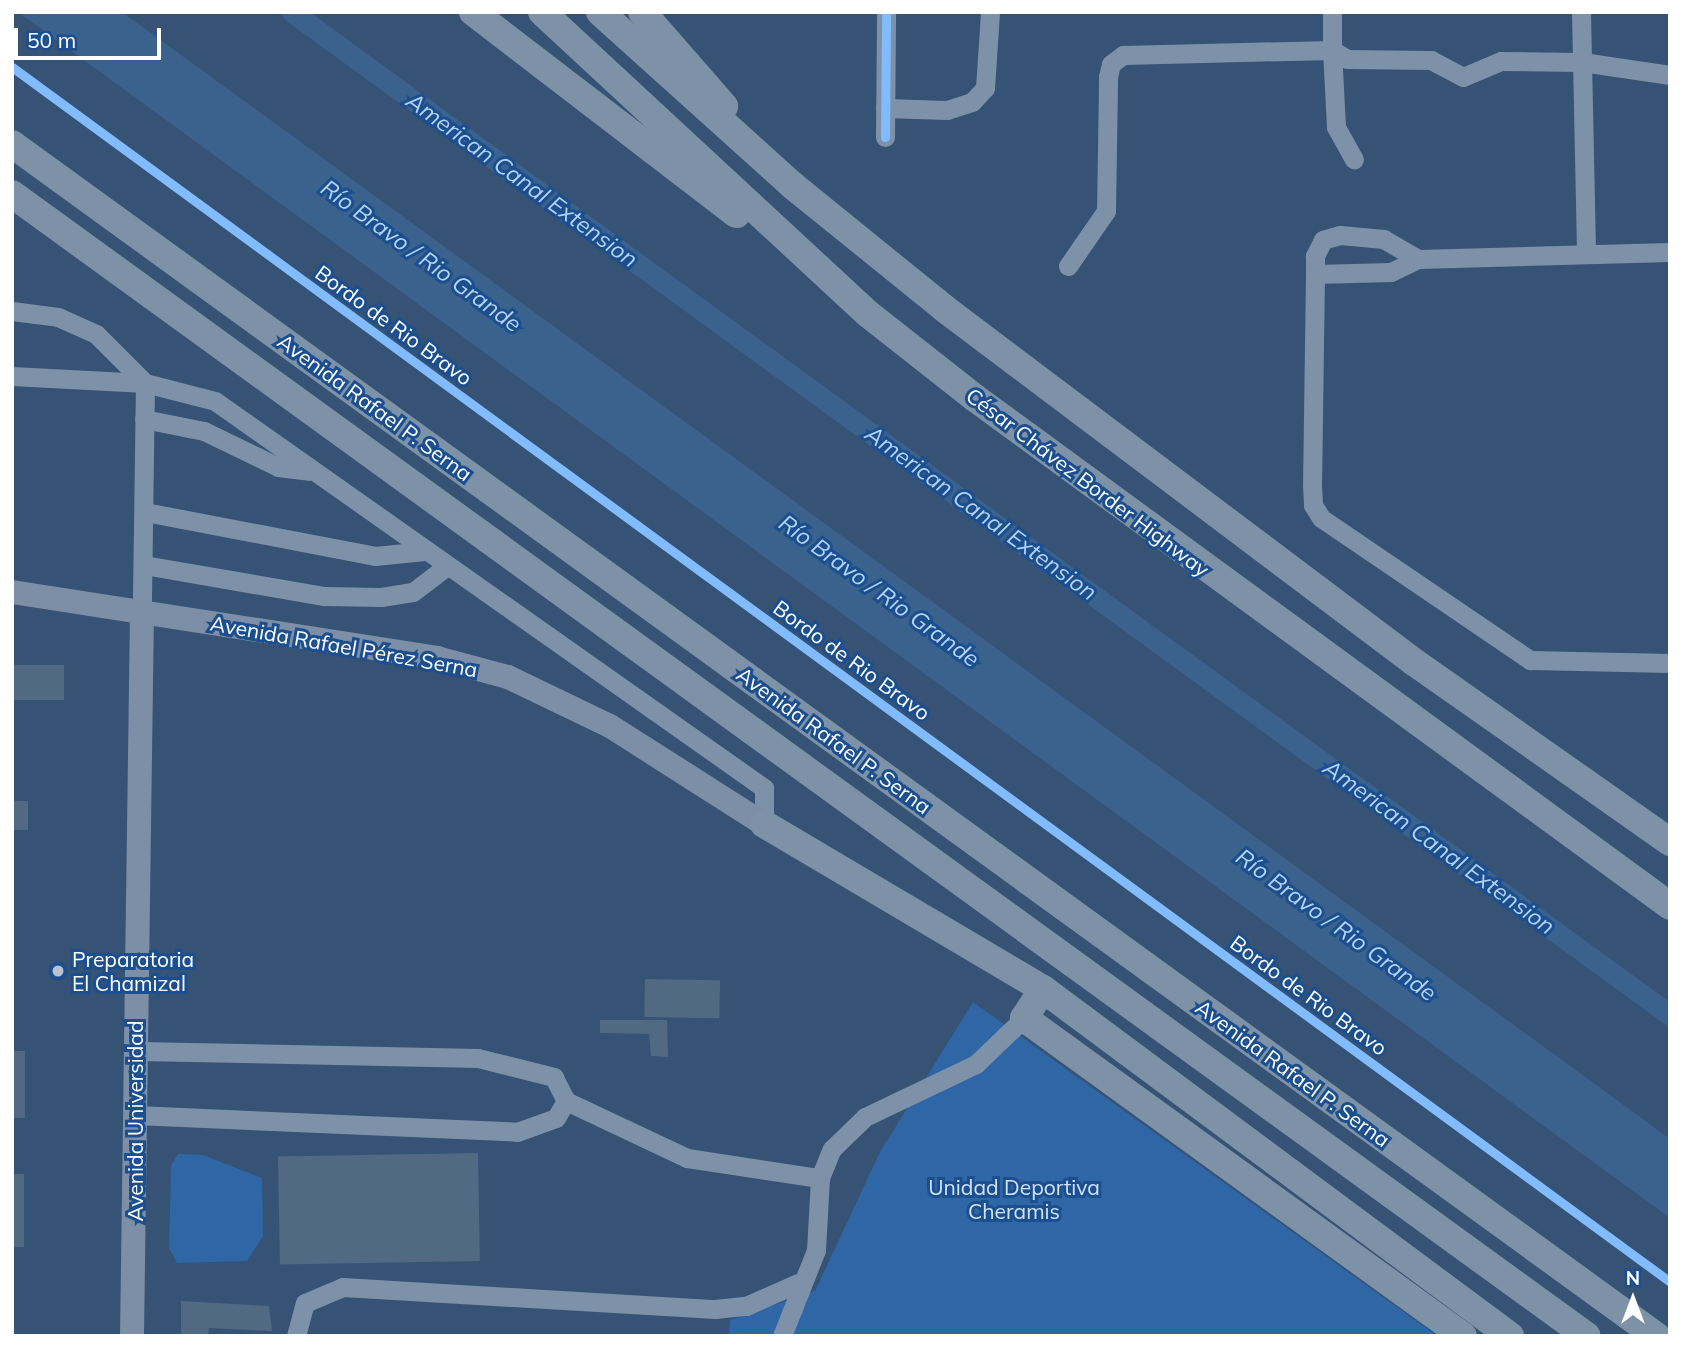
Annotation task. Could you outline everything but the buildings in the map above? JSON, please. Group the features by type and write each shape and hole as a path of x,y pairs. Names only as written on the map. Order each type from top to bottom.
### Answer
{"highway":[{"path":"473,12 867,313"},
{"name":"César Chávez Border Highway","path":"542,12 867,313 1338,668 1670,906"},
{"path":"600,12 792,185 1106,433 1670,842"},
{"path":"642,12 792,185"},
{"name":"Avenida Rafael P. Serna","path":"12,144 1656,1336"},
{"name":"Avenida Rafael P. Serna","path":"12,194 1587,1336"},
{"path":"764,824 1043,989 1510,1336"},
{"path":"1043,989 1024,1018 1463,1336"}],"main road":[{"name":"Avenida Rafael Pérez Serna","path":"12,592 437,658 508,677 610,726 764,824"},
{"name":"Avenida Universidad","path":"132,1336 142,612"}],"street":[{"path":"885,137 886,12"},
{"path":"885,108 947,110 972,102 985,89 990,12"},
{"path":"1332,12 1336,127 1354,159"},
{"path":"1581,12 1586,253"},
{"path":"1068,266 1105,211 1111,64 1141,51 1332,50 1362,61 1430,60 1463,77 1501,61 1582,62 1670,75"},
{"path":"1418,259 1384,239 1340,235 1323,240 1315,274 1312,485 1321,519 1530,660 1670,663"},
{"path":"1315,274 1391,272 1418,259 1670,253"},
{"path":"12,311 58,317 96,334 145,383 142,612"},
{"path":"12,376 145,383 215,401 764,788 764,824"},
{"path":"144,419 204,431 278,467 311,471"},
{"path":"145,512 375,556 425,551"},
{"path":"144,565 324,596 381,597 413,592 447,566"},
{"path":"782,1336 798,1283 816,1250 820,1178 832,1149 865,1117 976,1064 1024,1018"},
{"path":"138,1051 478,1058 554,1077 566,1101 677,1155 820,1178"},
{"path":"135,1115 517,1132 556,1118 566,1101"},
{"path":"296,1336 305,1303 343,1287 715,1309 746,1306 798,1283"}],"green space":[{"name":"Unidad Deportiva Cheramis","path":"973,1002 1437,1336 729,1336 730,1320 815,1291 880,1152"},
{"path":"178,1154 203,1155 262,1178 263,1236 247,1261 177,1263 169,1248 171,1165"}],"water":[{"name":"Río Bravo / Rio Grande","path":"18,12 122,12 1584,1076 1670,1139 1670,1218"}],"waterway":[{"name":"American Canal Extension","path":"292,12 1670,1015"}],"cycle path":[{"path":"885,137 886,12"},
{"name":"Bordo de Rio Bravo","path":"12,67 1670,1282"}],"place":[{"name":"Preparatoria El Chamizal","path":"58,971"}]}
